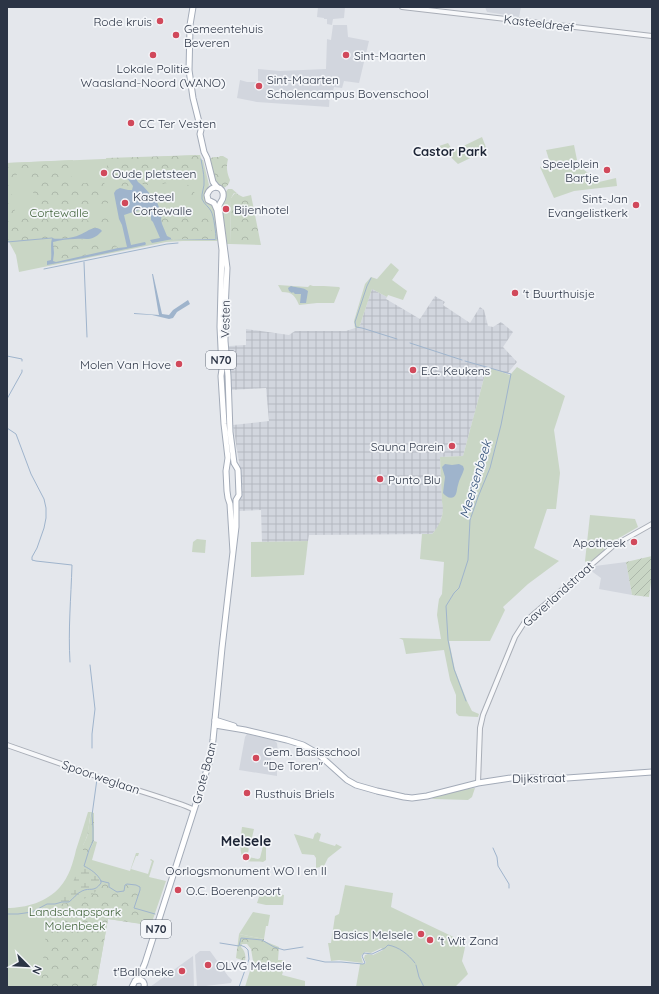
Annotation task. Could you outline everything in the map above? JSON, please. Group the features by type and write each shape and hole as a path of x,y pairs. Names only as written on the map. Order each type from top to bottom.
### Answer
{"main road":[{"name":"N70","path":"193,7 190,28 189,70 193,98 201,130 200,134 204,159 210,182 208,197 214,204"},
{"name":"N70","path":"204,152 214,184 223,192 224,197 220,202"},
{"path":"210,189 217,187"},
{"path":"214,204 220,202"},
{"name":"Vesten","path":"220,202 227,268 225,341 230,432 234,463 238,470 239,495 236,500 237,517 234,530"},
{"name":"Vesten","path":"214,204 217,210 222,250 220,327 222,369 221,380 228,458 226,475 234,530 233,552"},
{"path":"228,464 234,463"},
{"path":"230,500 236,500"},
{"name":"Grote Baan","path":"143,984 142,975 145,963 210,760 233,552"},
{"name":"Dijkstraat","path":"215,722 225,722 245,730 303,745 317,753 352,783 362,787 412,798 427,796 478,783 511,778 567,778 652,772"},
{"name":"Grote Baan","path":"132,987 134,982 139,977 145,963"},
{"name":"Grote Baan","path":"136,980 140,980 143,984"}],"street":[{"name":"Kasteeldreef","path":"402,7 652,36"},
{"name":"Gaverlandstraat","path":"478,783 482,717 511,645 519,630 535,613 613,546 652,524"},
{"name":"Spoorweglaan","path":"7,745 194,810"}],"shaded area":[{"path":"318,7 345,7 344,18 333,19 332,25 327,24 327,19 317,17"},
{"path":"485,7 521,7 519,17 487,12"},
{"path":"333,25 347,25 348,37 369,41 359,83 344,81 342,88 334,87 333,91 330,91 329,107 257,102 237,98 240,80 247,82 258,82 258,69 280,71 326,69 327,39 331,40"},
{"path":"372,289 420,319 435,296 445,302 443,305 470,323 480,307 484,310 488,326 493,327 501,322 513,332 503,347 517,362 507,374 487,367 463,456 440,457 442,502 444,508 439,526 432,534 309,535 308,541 262,542 261,510 239,511 241,490 240,468 233,425 269,421 266,388 231,390 228,358 229,346 246,345 246,329 289,335 295,331 346,331 359,328"},
{"path":"626,562 632,595 599,589 601,578 590,570 595,566"},
{"name":"Gem. Basisschool \"De Toren\"","path":"247,734 274,740 277,743 278,753 272,753 270,763 277,765 277,776 239,770 245,737"},
{"name":"OLVG Melsele","path":"200,951 210,951 232,980 231,983 197,987 195,955"},
{"name":"t'Balloneke","path":"193,956 194,987 150,987"}],"green space":[{"path":"482,137 487,150 458,164 439,146 448,143 453,151"},
{"path":"574,145 578,165 599,182 616,178 617,186 574,191 554,198 540,167 550,163 546,150"},
{"name":"Cortewalle","path":"200,155 201,160 203,160 209,185 206,192 215,206 220,237 217,241 166,242 19,272 16,255 9,242 7,242 7,163"},
{"path":"200,155 202,165 197,170 174,178 167,183 154,186 142,184 138,182 130,173 128,175 128,181 133,188 130,190 120,188 116,190 109,180 106,158"},
{"path":"220,156 228,159 227,170 230,180 228,185 223,188 215,185 208,159"},
{"path":"73,160 71,184 104,182 108,194 109,203 94,205 83,209 85,217 88,221 107,216 118,217 120,222 108,229 103,236 97,237 102,231 91,229 76,237 7,242 7,163","holes":["19,172 32,173 30,188 43,206 40,213 25,218 15,212 10,182"]},
{"path":"190,183 197,198 180,201 181,191"},
{"path":"228,189 232,189 238,194 234,193 231,198 230,244 226,244 222,216 222,201"},
{"path":"235,193 243,197 251,195 261,245 230,244 231,198"},
{"path":"180,212 208,217 211,222 212,232 216,235 216,239 171,239 164,230 161,219 165,214"},
{"path":"76,239 86,240 87,242 100,245 106,243 115,245 118,248 56,262 53,261 54,253 52,242"},
{"path":"391,263 399,270 392,280 407,291 403,300 388,295 387,297 372,289 359,328 355,328 354,321 365,284 371,277 377,279"},
{"path":"278,285 308,287 310,285 340,288 334,303 299,305 293,295 282,292"},
{"path":"487,367 510,375 517,367 565,396 554,430 560,473 556,509 547,509 534,548 559,561 528,584 503,607 505,610 490,641 449,641 455,670 467,701 472,711 479,714 478,717 459,716 456,713 456,695 450,680 444,650 406,654 403,640 399,638 441,639 437,615 439,599 442,594 444,562 420,559 422,534 432,534 441,519 443,506 440,457 463,456"},
{"path":"590,515 635,519 638,527 614,541 588,565 585,561"},
{"path":"197,539 206,540 205,553 192,552 193,542"},
{"path":"308,541 304,575 251,577 251,542"},
{"path":"652,556 652,575 649,597 632,595 626,562"},
{"path":"475,788 472,797 468,800 434,799 430,797 457,790"},
{"name":"Landschapspark Molenbeek","path":"88,812 91,812 87,837 83,845 88,853 94,841 97,842 92,860 130,871 136,853 139,853 138,856 136,856 131,869 148,874 152,861 150,860 151,859 154,861 149,877 166,881 151,925 108,919 96,987 7,987 7,908 21,907 36,903 49,897 60,887 70,870"},
{"path":"91,812 94,813 94,841 88,853 84,853 83,845 87,837"},
{"path":"242,827 254,829 251,842 249,843 248,847 248,857 260,858 263,846 261,844 262,840 266,841 266,860 263,862 247,861 244,859 240,846"},
{"path":"317,832 321,834 319,841 335,846 336,844 342,847 328,858 324,866 316,868 316,858 314,855 302,854 294,834 313,839 315,833 316,834"},
{"path":"85,864 101,877 102,883 99,888 93,894 82,900 75,900 70,903 55,904 55,901 72,885 75,877 78,876 80,872 79,869"},
{"path":"103,875 110,879 109,885 120,893 124,892 126,885 139,887 140,889 133,909 144,912 141,924 108,919 96,987 40,987 46,933 48,932 48,929 57,927 55,904 70,903 75,900 84,900 99,888 102,883 101,877"},
{"path":"345,885 393,893 391,907 466,943 462,961 468,974 455,987 356,987 360,964 366,963 364,958 365,955 373,955 383,950 381,948 371,953 365,952 361,956 363,963 339,960 331,961 328,943 331,943 335,916 339,914"},
{"path":"261,891 284,895 283,905 266,905 257,903"},
{"path":"253,912 270,915 268,926 266,926 264,939 239,934"},
{"path":"239,934 264,939 264,941 279,947 278,960 284,960 284,968 253,961 251,949 247,944 242,944 241,947 245,953 245,961 236,958"},
{"path":"253,961 284,968 282,975 305,981 305,987 245,987"}],"water":[{"path":"128,174 133,174 138,182 157,202 162,215 162,224 167,236 173,239 152,243 150,240 160,238 151,220 151,215 148,209 139,210 124,215 131,245 145,242 145,245 47,265 47,261 51,260 52,238 61,239 74,237 96,228 102,231 90,239 67,239 53,242 53,261 56,262 127,247 122,225 119,219 114,193 120,188 132,190 133,186 127,178"},
{"path":"173,239 216,239 215,240"},
{"path":"152,274 162,314 169,315 173,310 188,300 190,304 177,312 173,318 169,319 152,315 134,314 159,315"},
{"path":"291,286 308,291 306,303 300,303 301,294 295,294 289,291 288,288"},
{"path":"445,464 459,464 463,466 464,469 456,494 451,498 443,493 445,477 442,467"}],"waterway":[{"path":"201,159 204,175 202,199 212,213 216,239"},
{"path":"7,242 52,238"},
{"path":"44,269 178,243"},
{"path":"84,262 87,337"},
{"path":"371,278 355,322 356,327 397,339"},
{"path":"410,343 462,360"},
{"path":"7,356 22,359 22,361"},
{"name":"Meersenbeek","path":"465,361 511,374 501,425 490,468 470,520 468,560 459,588 446,606 448,640 454,669 466,701"},
{"path":"7,399 22,370"},
{"path":"7,428 16,434 31,474 44,499 46,508 44,528 32,560 72,565 69,626 70,662"},
{"path":"90,665 95,709 92,748"},
{"path":"97,779 92,815 93,841 84,866 96,874 101,881"},
{"name":"Meersenbeek","path":"493,848 497,857 498,866 509,884 509,888"},
{"path":"101,881 109,883 109,887 117,892 124,891 125,885 127,884 140,887 134,908 155,914"},
{"path":"7,914 32,912 47,904 69,902 80,892 96,888 99,886 101,881"},
{"path":"220,943 239,946 241,938 262,940 274,947 284,950 303,947"},
{"path":"239,987 249,959 248,950 240,945"},
{"path":"307,958 325,962 363,964 365,963 362,956 364,953 372,954 388,945 403,951 415,963"},
{"path":"416,965 419,977 424,987"}],"place":[{"name":"Rode kruis","path":"160,21"},
{"name":"Gemeentehuis Beveren","path":"176,35"},
{"name":"Lokale Politie Waasland-Noord (WANO)","path":"153,55"},
{"name":"Sint-Maarten","path":"346,55"},
{"name":"Sint-Maarten Scholencampus Bovenschool","path":"259,86"},
{"name":"CC Ter Vesten","path":"131,123"},
{"name":"Speelplein Bartje","path":"607,170"},
{"name":"Oude pletsteen","path":"104,173"},
{"name":"Kasteel Cortewalle","path":"125,203"},
{"name":"Sint-Jan Evangelistkerk","path":"636,205"},
{"name":"Bijenhotel","path":"226,209"},
{"name":"'t Buurthuisje","path":"515,293"},
{"name":"Molen Van Hove","path":"179,364"},
{"name":"E.C. Keukens","path":"413,370"},
{"name":"Sauna Parein","path":"452,446"},
{"name":"Punto Blu","path":"380,479"},
{"name":"Apotheek","path":"634,542"},
{"name":"Gem. Basisschool \"De Toren\"","path":"256,758"},
{"name":"Rusthuis Briels","path":"247,793"},
{"name":"Oorlogsmonument WO I en II","path":"246,857"},
{"name":"O.C. Boerenpoort","path":"178,890"},
{"name":"Basics Melsele","path":"421,934"},
{"name":"'t Wit Zand","path":"430,940"},
{"name":"OLVG Melsele","path":"208,965"},
{"name":"t'Balloneke","path":"182,971"}],"district":[{"name":"Castor Park","path":"450,151"},
{"name":"Melsele","path":"246,841"}]}
